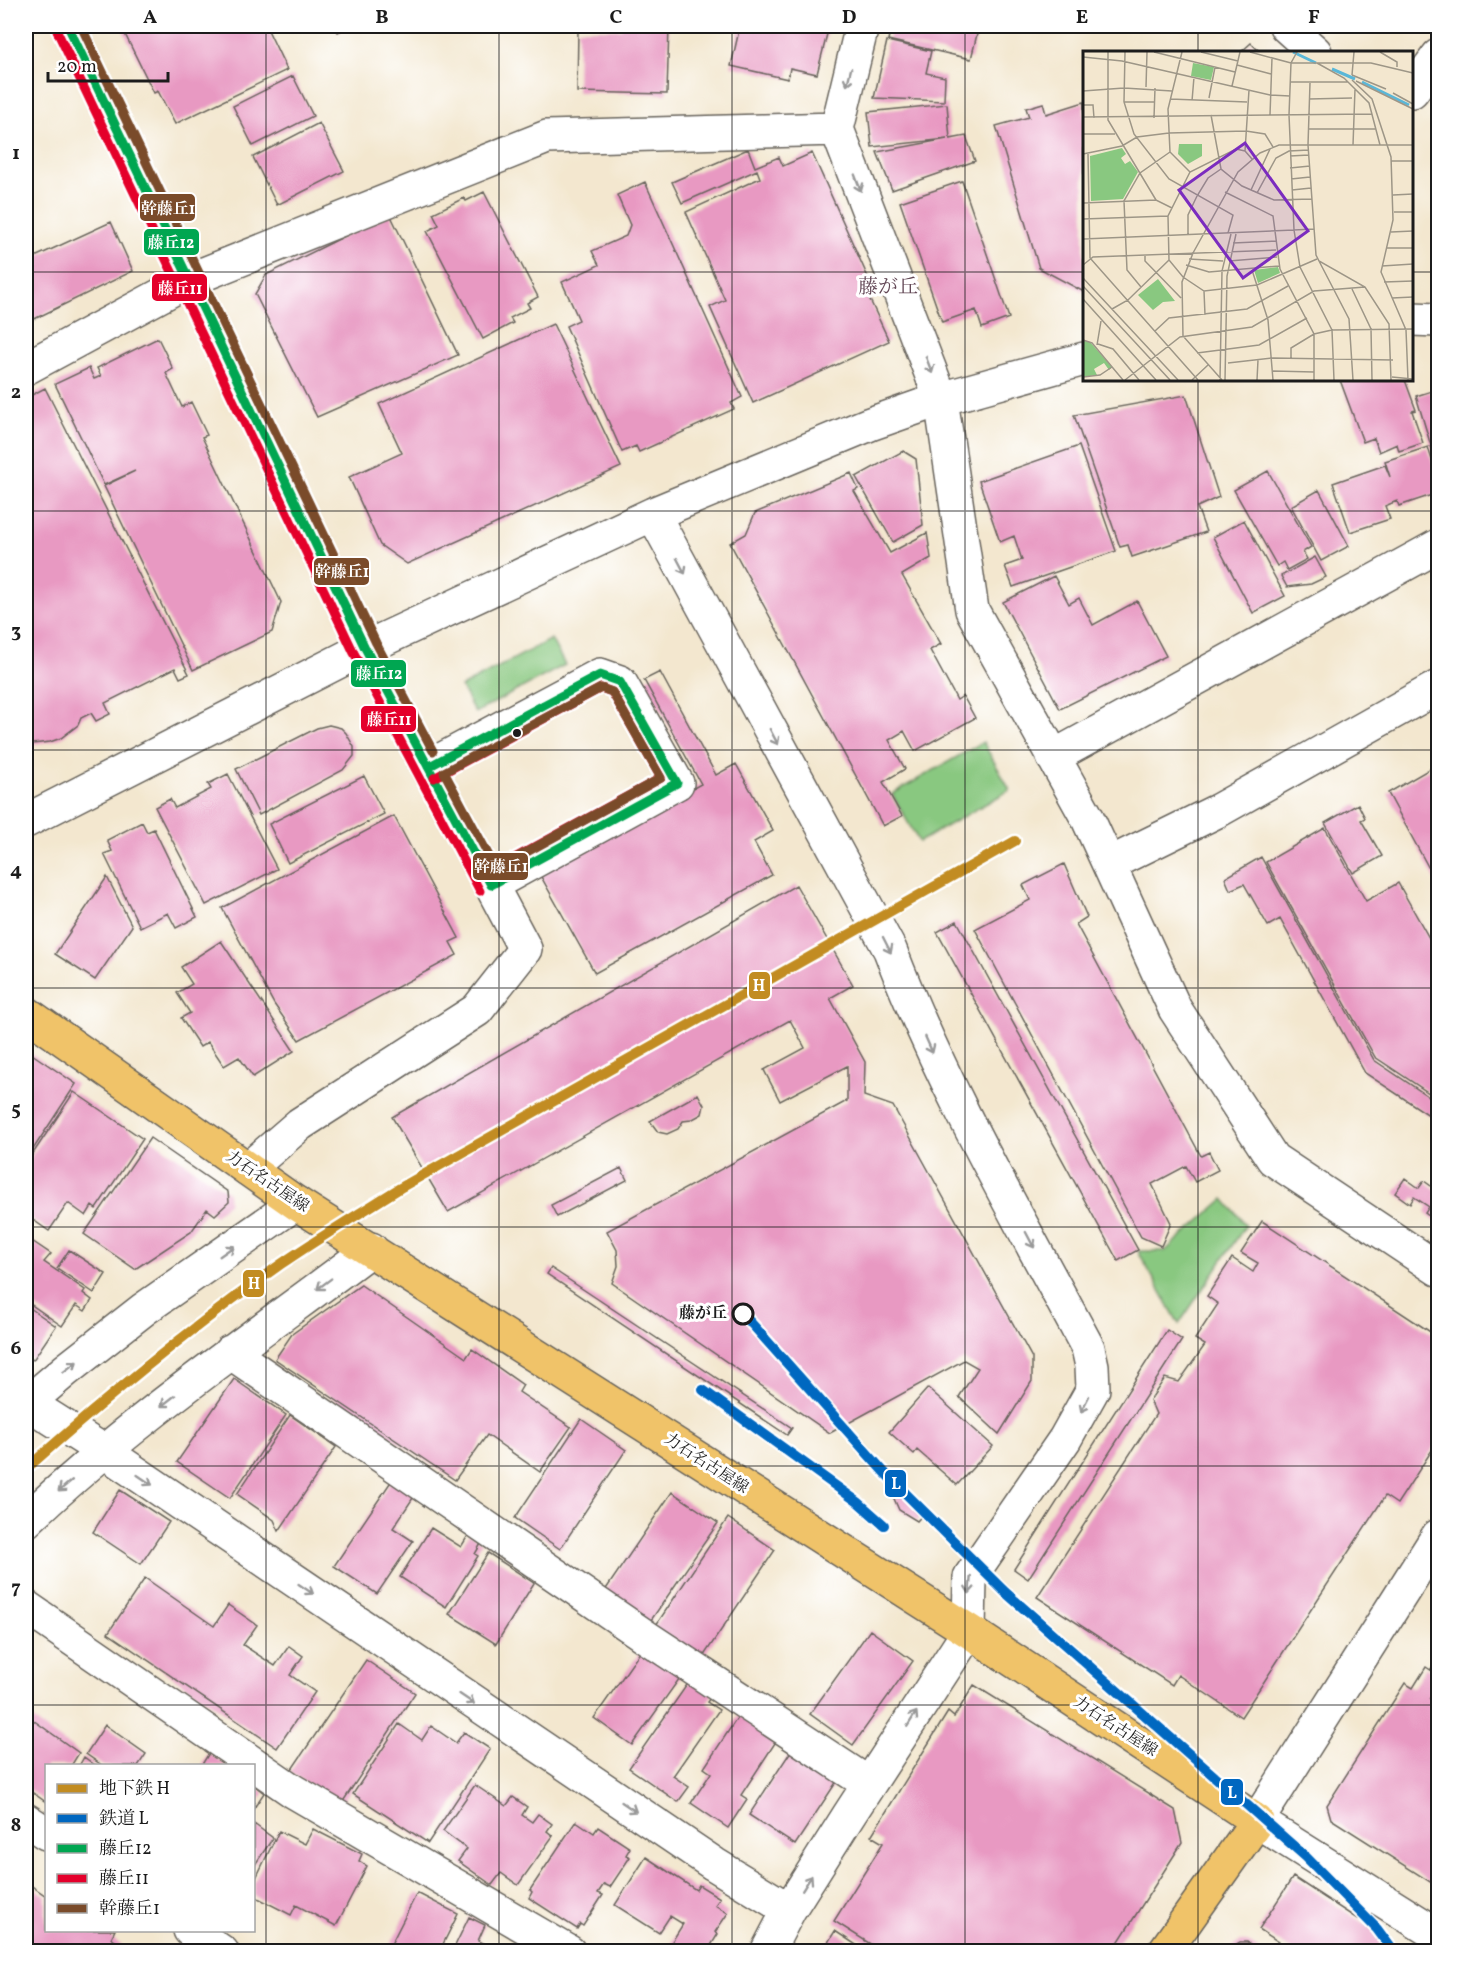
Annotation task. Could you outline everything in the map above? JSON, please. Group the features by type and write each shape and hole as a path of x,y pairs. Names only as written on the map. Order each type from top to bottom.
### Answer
{"main road":[{"name":"力石名古屋線","path":"26,1013 296,1203 969,1631 1257,1821"},
{"path":"1164,1952 1257,1821"}],"street":[{"path":"68,26 365,648 525,949 477,1010 300,1124 248,1169"},
{"path":"862,26 837,129 941,399 972,610 1088,819 1174,1010 1273,1159 1438,1269"},
{"path":"1286,26 1314,51"},
{"path":"1413,90 1438,56"},
{"path":"26,368 189,280 547,138 837,129"},
{"path":"1413,319 1438,320"},
{"path":"26,821 365,648 653,514 870,424 941,399 1083,359"},
{"path":"653,514 890,950 941,1072 1088,1348 1092,1366 1093,1389 1065,1439 970,1577 969,1631 789,1910 767,1952"},
{"path":"1053,757 1438,546"},
{"path":"428,766 600,675 620,682 677,783 491,885"},
{"path":"1109,864 1220,810 1438,687"},
{"path":"296,1203 144,1310 26,1403 105,1452 674,1837 789,1910"},
{"path":"26,1521 105,1452 230,1352 370,1249"},
{"path":"230,1352 649,1639 869,1784"},
{"path":"1438,1536 1257,1821 1438,1935"},
{"path":"26,1607 255,1764"},
{"path":"255,1764 294,1791 569,1952"},
{"path":"26,1820 45,1832"},
{"path":"193,1932 220,1951"}],"green space":[{"path":"551,639 565,665 475,713 461,687"},
{"path":"983,742 1010,790 919,842 892,794"},
{"path":"1224,1199 1246,1225 1179,1324 1138,1251 1165,1251"}],"building":[{"path":"121,26 266,26 287,70 175,124 158,91 154,93"},
{"path":"335,26 350,26 338,32"},
{"path":"622,26 669,27 667,94 577,92 578,29 622,29"},
{"path":"740,26 829,26 817,74 790,68 788,79 731,66"},
{"path":"891,26 979,26 971,59 888,40"},
{"path":"1378,26 1394,26 1388,33"},
{"path":"887,41 931,51 926,73 945,77 944,101 874,98"},
{"path":"1251,43 1259,51 1242,51"},
{"path":"293,76 313,116 253,146 233,106"},
{"path":"1083,102 1083,291 1039,268 996,126 1029,117 1026,108 1043,103 1046,114"},
{"path":"947,104 950,139 966,136 975,161 892,190 877,152 947,139 872,147 868,112"},
{"path":"319,123 344,171 277,205 253,157"},
{"path":"748,149 755,167 779,157 783,166 812,153 871,284 864,287 889,341 753,403 710,307 725,300 686,212 760,178 757,170 682,203 672,182"},
{"path":"962,181 1009,318 982,328 976,310 942,322 900,202"},
{"path":"645,182 742,397 731,403 734,409 639,452 636,446 622,452 566,326 579,320 562,282 599,265 592,251 626,236 630,225 617,195"},
{"path":"484,192 538,297 527,303 530,308 510,318 513,323 483,339 427,231 439,225 433,213 464,198 466,201"},
{"path":"390,214 458,355 317,417 255,294 266,275"},
{"path":"111,222 133,271 26,323 26,261"},
{"path":"553,324 621,467 407,564 380,545 349,477 402,453 379,404"},
{"path":"158,338 173,369 166,373 182,407 191,402 207,435 202,437 281,602 272,632 193,670 104,486 135,471 104,485 55,384 89,368 94,379 101,376 97,368"},
{"path":"1340,381 1405,381 1416,410 1412,411 1423,443 1399,451 1397,444 1379,452 1374,438 1363,442"},
{"path":"45,388 189,674 180,678 175,668 105,703 110,714 96,721 91,713 81,718 78,725 61,738 32,744 26,748 26,398"},
{"path":"1438,389 1438,469 1416,396"},
{"path":"1186,395 1219,497 1197,507 1206,532 1132,557 1128,545 1120,547 1074,415"},
{"path":"1079,446 1116,551 1013,587 1005,566 1022,560 1014,536 1000,542 979,481"},
{"path":"1428,447 1438,480 1438,493 1399,506 1397,501 1385,506 1390,519 1350,532 1333,483 1385,465 1390,477 1385,461"},
{"path":"903,451 916,459 923,525 893,542 856,477"},
{"path":"1268,471 1311,547 1303,552 1307,559 1287,570 1283,562 1277,566 1234,490"},
{"path":"851,473 858,489 854,491 890,553 927,533 931,558 902,575 941,644 930,650 957,700 963,696 975,718 915,751 904,731 889,740 905,769 883,782 902,816 883,826 730,543 746,534 755,513"},
{"path":"1319,490 1349,546 1321,561 1291,506"},
{"path":"1244,520 1285,596 1253,613 1213,537"},
{"path":"1315,557 1326,577 1311,584 1287,587 1281,576"},
{"path":"1054,576 1069,604 1079,598 1093,625 1137,601 1166,656 1060,709 1003,602"},
{"path":"660,672 716,775 736,764 773,831 754,842 772,875 595,973 539,873 701,784 644,680"},
{"path":"329,725 341,728 346,733 354,747 354,756 343,770 259,815 236,769 317,728"},
{"path":"1438,764 1438,885 1388,793"},
{"path":"228,774 277,869 206,905 155,807 170,799 175,808 211,789 208,784"},
{"path":"364,776 384,814 288,863 269,824"},
{"path":"1358,804 1365,818 1361,820 1382,856 1353,873 1325,823"},
{"path":"394,816 459,938 450,942 457,955 299,1040 274,1004 222,908"},
{"path":"142,822 147,832 154,829 197,917 176,928 168,913 140,927 104,854 112,851 107,840"},
{"path":"1325,828 1366,901 1398,883 1438,954 1438,1099 1375,1057 1266,862"},
{"path":"1261,857 1374,1060 1438,1103 1438,1121 1365,1073 1280,919 1268,926 1244,884 1230,890 1225,878"},
{"path":"1064,864 1087,917 1076,924 1201,1156 1209,1152 1218,1170 1195,1182 1186,1166 1152,1184 1171,1223 1161,1246 1141,1237 975,929 1030,900 1023,885"},
{"path":"107,877 132,926 95,980 55,954"},
{"path":"796,885 853,985 830,998 865,1062 864,1096 893,1106 1032,1358 1032,1381 999,1434 959,1397 978,1368 964,1360 830,1433 612,1283 618,1266 617,1250 607,1231 847,1101 847,1066 780,1101 764,1070 805,1048 790,1020 448,1212 392,1117"},
{"path":"957,921 1138,1250 1118,1261 937,932"},
{"path":"221,941 294,1051 253,1077 239,1057 224,1066 208,1042 200,1047 181,1018 190,1013 177,993 192,984 181,967"},
{"path":"26,1050 76,1084 26,1160"},
{"path":"74,1092 143,1139 96,1209 92,1206 86,1216 68,1203 49,1231 26,1215 26,1164"},
{"path":"698,1094 704,1105 702,1114 691,1120 683,1121 678,1129 667,1134 658,1132 650,1121"},
{"path":"150,1138 228,1192 229,1202 215,1215 207,1209 191,1232 135,1269 84,1234"},
{"path":"621,1168 627,1180 557,1217 551,1205"},
{"path":"1405,1178 1419,1188 1424,1181 1438,1191 1435,1198 1438,1200 1438,1223 1425,1213 1429,1207 1414,1197 1410,1204 1395,1193"},
{"path":"1262,1221 1438,1337 1438,1441 1397,1504 1385,1496 1241,1717 1178,1675 1172,1685 1037,1597 1156,1414 1150,1400 1165,1378 1179,1382 1205,1345 1195,1339 1218,1304 1207,1296 1232,1258 1253,1272 1258,1263 1241,1253"},
{"path":"26,1237 51,1254 44,1262 85,1290 83,1293 92,1300 85,1311 76,1305 62,1326 26,1301"},
{"path":"69,1250 106,1274 94,1293 57,1268"},
{"path":"551,1268 792,1428 787,1435 547,1274"},
{"path":"361,1285 466,1358 472,1349 523,1385 519,1392 571,1427 540,1472 487,1435 455,1480 275,1359 292,1334"},
{"path":"27,1306 56,1326 33,1360 26,1355"},
{"path":"1167,1330 1182,1340 1028,1579 1014,1569"},
{"path":"234,1379 286,1415 230,1498 177,1462"},
{"path":"928,1388 993,1446 957,1485 917,1450 914,1454 889,1432"},
{"path":"290,1415 336,1447 279,1531 274,1520 237,1494"},
{"path":"581,1419 626,1450 560,1549 515,1518"},
{"path":"392,1480 415,1495 393,1528 413,1541 377,1594 334,1566"},
{"path":"900,1484 928,1509 917,1521 899,1510 892,1494"},
{"path":"120,1490 169,1522 141,1564 93,1532"},
{"path":"672,1492 718,1523 647,1626 602,1595"},
{"path":"728,1518 775,1550 701,1660 654,1628"},
{"path":"431,1528 461,1547 469,1534 482,1542 475,1554 478,1556 446,1607 400,1577"},
{"path":"488,1553 534,1583 496,1644 449,1614"},
{"path":"145,1578 214,1626 228,1605 257,1625 243,1645 275,1666 289,1646 303,1656 290,1675 315,1692 277,1748 108,1633"},
{"path":"870,1630 913,1661 853,1745 810,1714"},
{"path":"643,1648 682,1675 632,1745 594,1718"},
{"path":"1438,1658 1438,1673 1431,1669"},
{"path":"366,1660 415,1693 340,1806 290,1772"},
{"path":"1426,1667 1438,1675 1438,1703 1429,1698 1438,1704 1438,1887 1331,1819 1327,1805 1405,1683 1413,1688"},
{"path":"691,1679 713,1694 707,1702 719,1710 673,1776 689,1787 678,1802 629,1768"},
{"path":"974,1685 1175,1810 1182,1843 1112,1952 946,1952 941,1948 939,1952 883,1952 834,1921 883,1843 871,1836 948,1712 954,1717"},
{"path":"26,1715 79,1753 72,1764 45,1764 45,1801 26,1788"},
{"path":"739,1715 777,1740 741,1795 747,1799 728,1828 691,1803 711,1773 704,1768"},
{"path":"399,1724 422,1740 431,1726 456,1743 464,1732 490,1749 428,1843 353,1794"},
{"path":"105,1725 146,1754 139,1764 100,1764 86,1754"},
{"path":"793,1748 839,1778 795,1845 749,1815"},
{"path":"209,1753 224,1764 202,1764"},
{"path":"84,1757 93,1764 80,1764"},
{"path":"475,1785 506,1806 513,1797 527,1807 522,1815 532,1822 538,1814 552,1824 547,1831 553,1836 518,1885 501,1873 492,1885 458,1861 467,1849 443,1831"},
{"path":"255,1786 264,1793 255,1806"},
{"path":"576,1821 594,1833 598,1827 630,1848 626,1855 630,1857 610,1887 604,1884 598,1893 603,1895 583,1926 580,1924 577,1929 529,1898 532,1892 530,1890"},
{"path":"255,1825 273,1838 255,1865"},
{"path":"313,1829 362,1854 359,1861 367,1866 336,1926 296,1905 291,1915 255,1897 255,1880 279,1831 305,1844"},
{"path":"646,1857 696,1890 699,1885 720,1898 715,1905 728,1913 715,1932 718,1934 707,1952 684,1952 671,1943 683,1924 670,1916 659,1933 615,1905"},
{"path":"1293,1877 1391,1941 1384,1952 1294,1952 1259,1929"},
{"path":"26,1882 45,1895 45,1932 114,1932 111,1938 131,1952 26,1952"},
{"path":"417,1893 458,1914 439,1952 387,1952"},
{"path":"469,1917 485,1925 478,1941 500,1952 452,1952"},
{"path":"835,1931 867,1952 822,1952"},
{"path":"1240,1942 1247,1942 1262,1952 1230,1952 1233,1946"}],"metro line":[{"name":"H","path":"26,1469 183,1337 281,1264 325,1235 400,1188 1015,841"}],"rail line":[{"name":"L","path":"743,1314 884,1472 1005,1592 1306,1857 1377,1929 1394,1952"},
{"name":"L","path":"703,1390 858,1502 884,1525"}],"transit line":[{"name":"藤丘12","path":"68,26 365,648 491,885"},
{"name":"幹藤丘1","path":"81,26 376,643 433,751"},
{"name":"藤丘11","path":"57,31 354,653 480,891"},
{"name":"藤丘12","path":"428,767 600,675 620,682 677,783 491,885"},
{"name":"藤丘11","path":"434,778 601,688 612,692 661,778 485,874"},
{"name":"幹藤丘1","path":"601,688 612,692 661,778 496,869 444,772 601,688"}],"place":[{"name":"藤が丘","path":"743,1314"}],"district":[{"name":"藤が丘","path":"888,288"}]}
